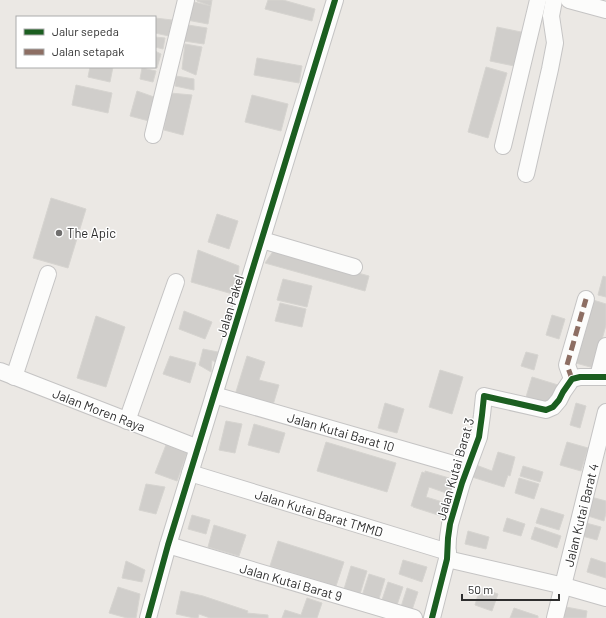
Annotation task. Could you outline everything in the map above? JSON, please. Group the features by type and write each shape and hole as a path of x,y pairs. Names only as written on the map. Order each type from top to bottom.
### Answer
{"street":[{"path":"153,135 186,0"},
{"name":"Jalan Pakel","path":"148,618 168,545 335,0"},
{"path":"503,146 538,0"},
{"path":"526,174 555,43 550,16 554,0"},
{"path":"569,0 606,10"},
{"path":"262,238 354,267"},
{"path":"7,374 48,274"},
{"path":"127,420 176,282"},
{"path":"586,299 567,365 572,379 580,377 605,377"},
{"path":"605,377 599,373 606,346"},
{"name":"Jalan Moren Raya","path":"7,374 198,448"},
{"name":"Jalan Kutai Barat 3","path":"432,618 447,556 450,524 478,437 484,396 546,410 553,407 559,400 572,379"},
{"name":"Jalan Kutai Barat 10","path":"214,395 467,468"},
{"name":"Jalan Kutai Barat 4","path":"555,618 606,412"},
{"name":"Jalan Kutai Barat TMMD","path":"190,473 447,556 606,598"},
{"name":"Jalan Kutai Barat 9","path":"168,545 414,618"}],"building":[{"path":"212,0 211,6 197,1"},
{"path":"268,0 283,0 315,9 312,21 265,9"},
{"path":"194,2 211,6 208,24 187,20"},
{"path":"156,18 172,20 169,36 156,33"},
{"path":"188,25 207,28 204,44 184,41"},
{"path":"497,27 526,33 519,67 490,61"},
{"path":"156,37 165,38 163,49 156,47"},
{"path":"185,44 202,47 196,75 182,69"},
{"path":"156,52 161,54 156,68"},
{"path":"257,58 302,66 299,83 254,75"},
{"path":"486,67 507,73 488,138 468,132"},
{"path":"90,68 113,68 110,82 88,77"},
{"path":"142,68 156,71 153,82 140,79"},
{"path":"176,76 194,79 194,90 175,86"},
{"path":"76,85 112,93 108,113 72,105"},
{"path":"137,91 154,97 149,121 130,116"},
{"path":"170,93 192,95 183,135 164,130"},
{"path":"252,95 288,104 281,131 245,122"},
{"name":"The Apic","path":"51,198 86,209 68,268 33,258"},
{"path":"217,214 238,221 229,249 208,242"},
{"path":"198,250 239,266 236,295 191,282"},
{"path":"274,250 369,276 365,291 265,263"},
{"path":"603,276 606,277 606,297 598,295"},
{"path":"283,279 312,286 307,307 277,300"},
{"path":"590,299 606,304 606,325 594,368 572,362"},
{"path":"280,303 306,309 302,327 275,321"},
{"path":"184,311 212,322 205,339 179,329"},
{"path":"552,315 565,319 559,339 546,335"},
{"path":"96,316 125,327 106,387 77,378"},
{"path":"203,349 218,352 215,362 212,360 211,372 199,365"},
{"path":"526,352 538,355 534,370 521,366"},
{"path":"170,356 196,363 190,383 163,374"},
{"path":"247,356 265,362 259,380 279,385 273,405 235,395"},
{"path":"440,370 463,377 452,414 429,407"},
{"path":"532,377 558,385 552,405 526,397"},
{"path":"385,403 404,409 397,433 378,428"},
{"path":"576,403 586,406 580,428 570,425"},
{"path":"226,421 242,424 235,453 219,450"},
{"path":"254,424 285,433 279,453 248,445"},
{"path":"326,442 396,463 387,492 317,471"},
{"path":"567,442 588,448 581,471 560,465"},
{"path":"166,445 187,453 177,481 155,473"},
{"path":"498,452 515,457 510,476 508,475 504,487 472,477 476,465 492,471"},
{"path":"523,466 543,472 540,482 520,476"},
{"path":"425,471 456,480 452,495 429,487 426,497 446,503 441,516 411,506 422,472 425,473"},
{"path":"519,478 539,484 534,499 515,493"},
{"path":"146,484 165,487 156,514 139,510"},
{"path":"591,497 606,501 604,521 585,515"},
{"path":"541,508 564,515 559,530 536,523"},
{"path":"192,515 210,520 206,534 188,529"},
{"path":"507,518 525,524 521,536 503,531"},
{"path":"586,523 601,527 597,540 582,536"},
{"path":"214,525 246,535 239,556 208,547"},
{"path":"535,527 561,536 557,548 531,539"},
{"path":"468,531 489,537 486,549 465,544"},
{"path":"278,541 344,562 336,586 270,566"},
{"path":"591,558 606,563 606,578 587,572"},
{"path":"403,560 427,567 422,582 399,574"},
{"path":"126,561 145,570 142,582 122,578"},
{"path":"351,566 367,571 360,594 344,589"},
{"path":"369,574 385,579 378,602 362,596"},
{"path":"388,582 403,587 396,608 381,603"},
{"path":"118,587 140,594 136,618 127,618 109,613"},
{"path":"407,588 418,592 411,613 400,610"},
{"path":"480,588 498,594 492,611 475,605"},
{"path":"181,591 203,596 248,611 247,613 268,615 268,618 210,618 199,614 198,618 194,618 176,614"},
{"path":"307,598 322,603 317,618 282,618 285,610 301,615"},
{"path":"566,607 587,611 586,618 564,618"},
{"path":"514,608 538,616 538,618 510,618"}],"marked path":[{"path":"572,379 567,365 586,299"}],"cycle path":[{"path":"148,618 168,545 335,0"},
{"path":"432,618 447,559 450,524 462,483 479,437 484,396 546,410 553,407 559,400 572,379 580,377 606,377"}],"place":[{"name":"The Apic","path":"59,233"}]}
